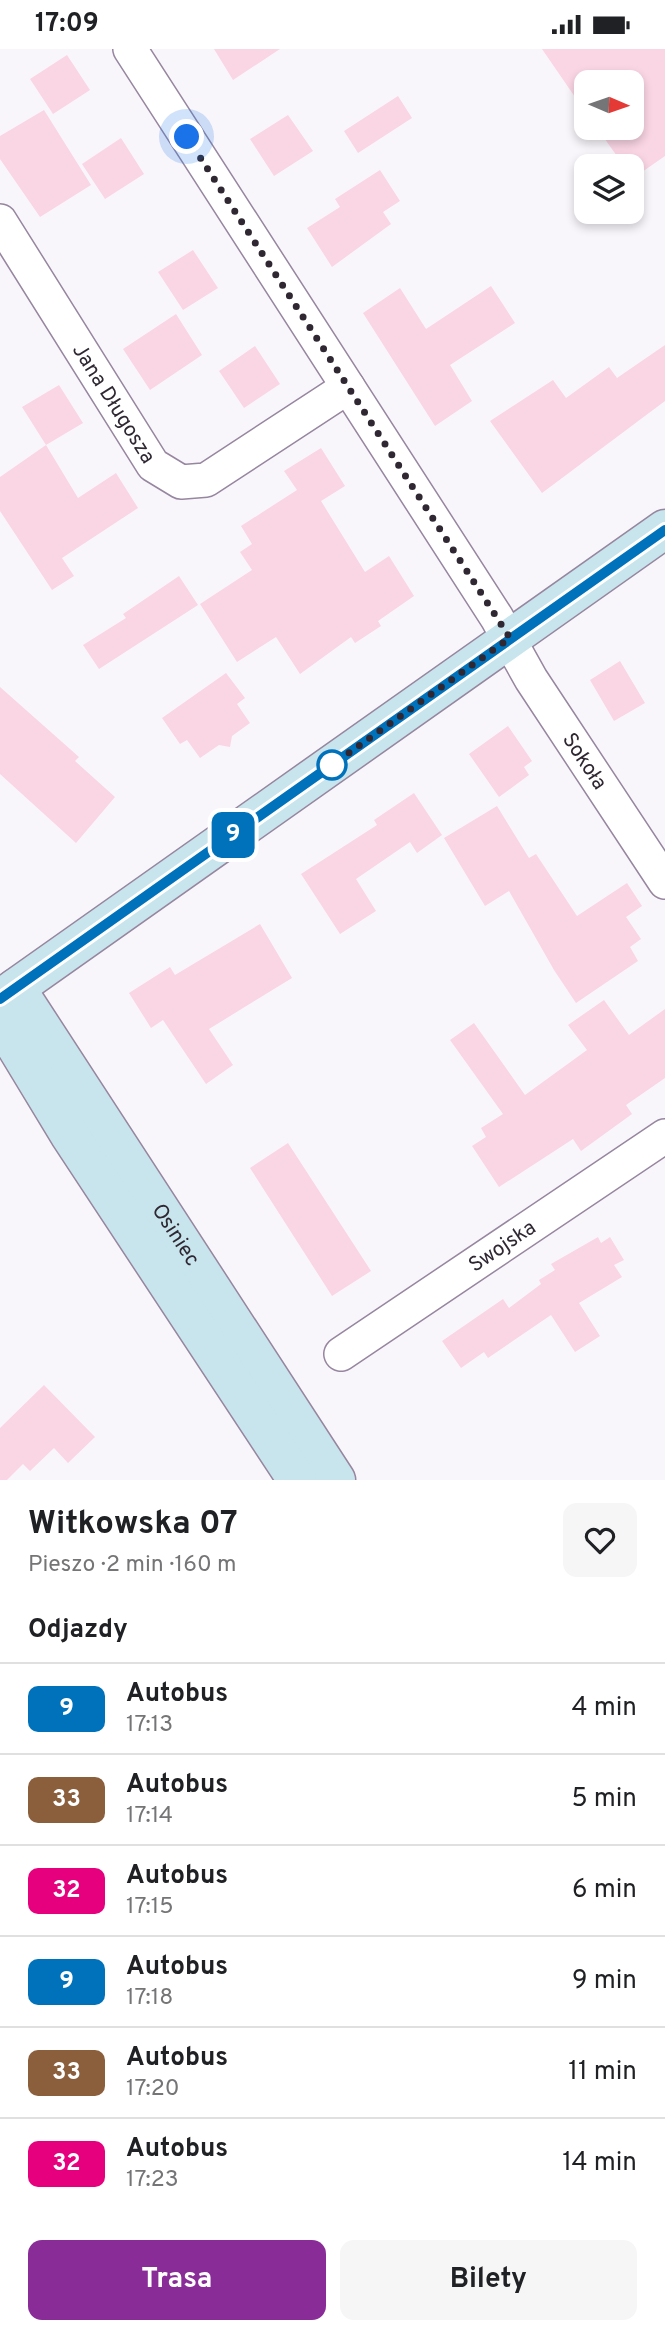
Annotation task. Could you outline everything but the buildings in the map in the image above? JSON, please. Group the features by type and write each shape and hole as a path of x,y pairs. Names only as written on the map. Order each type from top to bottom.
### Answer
{"street":[{"name":"Sokoła","path":"130,49 510,638 536,687 665,882"},
{"name":"Jana Długosza","path":"0,221 153,465 181,482 205,480 348,387"},
{"path":"5,1002 510,638 665,530"},
{"name":"Osiniec","path":"5,1002 65,1128 297,1480"},
{"name":"Osiniec","path":"5,1002 336,1480"},
{"name":"Swojska","path":"341,1354 665,1136"}],"bus line":[{"name":"9","path":"0,999 665,530"}],"route":[{"path":"187,137 510,638 332,765"}]}
